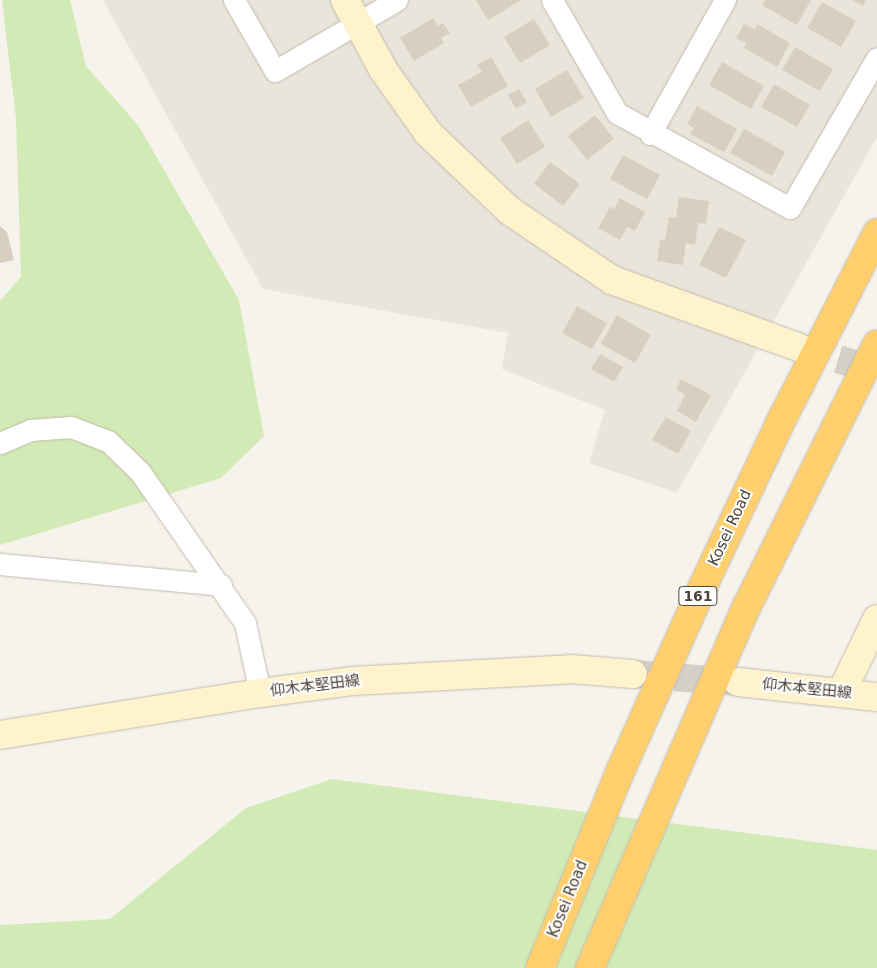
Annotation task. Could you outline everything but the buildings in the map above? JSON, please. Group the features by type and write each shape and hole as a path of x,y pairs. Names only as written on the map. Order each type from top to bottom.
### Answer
{"highway":[{"name":"Kosei Road","path":"540,968 619,774 703,586 782,420 877,233"},
{"path":"590,968 747,606 877,344"}],"main road":[{"path":"352,11 384,71 428,133 510,211 612,280 798,347"},
{"path":"842,691 877,619"},
{"name":"仰木本堅田線","path":"0,736 260,693 352,681 551,670 633,674"},
{"name":"仰木本堅田線","path":"738,682 842,691 877,697"}],"street":[{"path":"234,0 275,71 352,11 397,0"},
{"path":"552,0 617,113 650,134 790,208 877,58"},
{"path":"650,134 725,0"},
{"path":"0,443 30,430 71,427 108,441 156,491 245,623 260,693"},
{"path":"0,564 220,585"}],"shaded area":[{"path":"103,0 877,0 877,137 677,493 589,463 605,410 502,369 508,333 263,289"}],"green space":[{"path":"2,0 70,0 86,66 138,125 239,300 264,436 221,478 0,545 0,301 21,277 16,119"},
{"path":"332,779 877,850 877,968 0,968 0,925 110,919 246,808"}],"tunnel":[{"path":"798,347 877,371"},
{"path":"633,674 736,682"}]}
